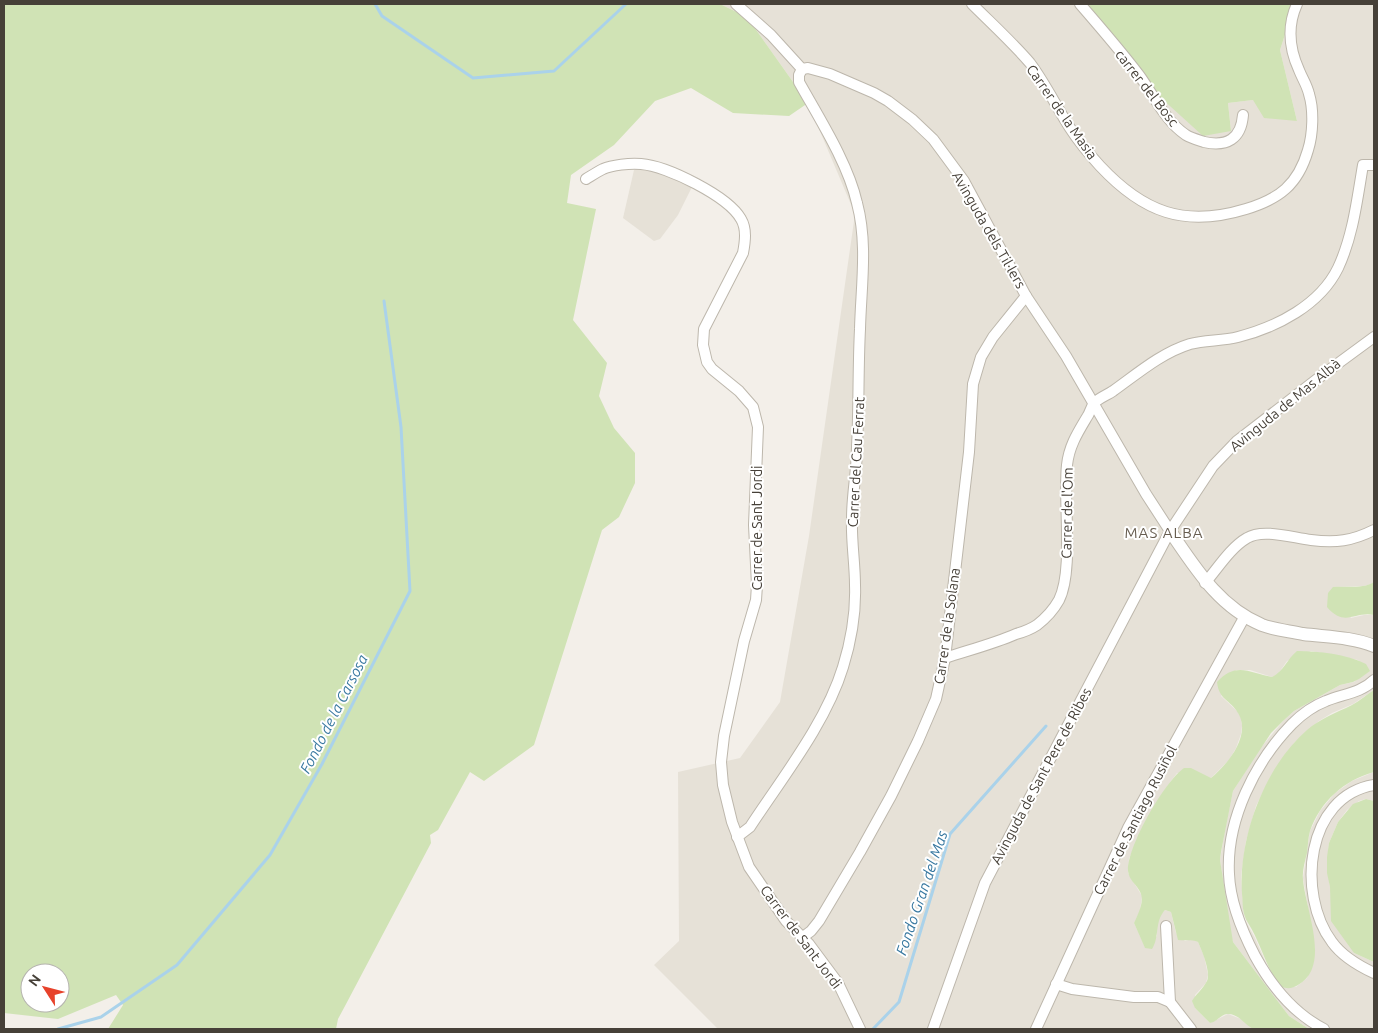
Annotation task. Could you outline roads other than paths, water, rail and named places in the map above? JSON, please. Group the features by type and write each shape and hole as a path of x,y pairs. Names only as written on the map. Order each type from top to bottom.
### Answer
{"street":[{"path":"736,4 771,35 802,69"},
{"name":"Carrer de la Masia","path":"972,4 1030,63 1086,150 1116,182 1131,195 1156,209 1192,217 1219,216 1259,205 1285,191 1298,173 1308,150 1312,124 1312,105 1291,45 1290,32 1297,4"},
{"name":"carrer del Bosc","path":"1080,4 1186,136 1216,144 1226,142 1233,138 1239,130 1243,114"},
{"name":"Avinguda dels Til·lers","path":"802,69 808,68 822,72 874,93 913,120 933,140 964,181 1026,296 1066,356 1170,531"},
{"name":"Carrer del Cau Ferrat","path":"738,837 750,827 813,731 834,692 852,634 856,586 852,519 857,450 860,328 864,272 862,237 857,202 838,154 799,82 799,75 802,69"},
{"name":"Carrer de Sant Jordi","path":"586,179 603,169 633,164 647,165 685,179 726,203 742,220 745,242 743,253 704,329 703,345 707,362 712,369 739,391 753,407 758,427 754,525 756,600 744,641 729,710 721,762 727,806 749,867 786,921 803,937 838,983 860,1029"},
{"name":"Carrer de l'Om","path":"945,658 998,642 1036,626 1051,612 1060,598 1066,556 1065,510 1067,465 1074,438 1093,404 1171,352 1191,344 1238,337 1275,324 1296,312 1313,299 1326,286 1337,269 1348,243 1364,166 1374,166"},
{"name":"Carrer de la Solana","path":"803,937 819,921 860,852 891,796 936,699 945,658 969,452 972,384 981,358 993,337 1026,296"},
{"name":"Avinguda de Mas Albà","path":"1170,531 1214,466 1237,441 1374,336"},
{"path":"1205,583 1237,546 1248,537 1261,534 1311,540 1343,541 1362,537 1374,529"},
{"path":"1170,531 1205,583 1228,604 1245,616 1263,625 1280,630 1345,639 1374,646"},
{"name":"Avinguda de Sant Pere de Ribes","path":"933,1029 984,883 1170,531"},
{"name":"Carrer de Santiago Rusiñol","path":"1036,1029 1128,828 1245,616"},
{"path":"1324,1029 1289,1005 1266,977 1248,943 1237,914 1229,876 1230,848 1236,821 1256,773 1274,745 1286,731 1314,707 1364,688 1374,680"},
{"path":"1374,785 1355,791 1339,802 1330,812 1318,835 1312,854 1312,882 1315,903 1322,925 1332,942 1345,956 1374,973"},
{"path":"1166,926 1170,1002"},
{"path":"1056,984 1072,989 1134,997 1158,997 1170,1002 1191,1029"}],"waterway":[{"path":"375,4 382,16 473,78 554,71 626,4"},
{"name":"Fondo de la Carsosa","path":"58,1029 101,1017 177,965 270,855 322,764 410,591 401,427 384,301"},
{"name":"Fondo Gran del Mas","path":"873,1029 899,1002 950,834 1046,726"}],"district":[{"name":"MAS ALBA","path":"1164,533"}]}
